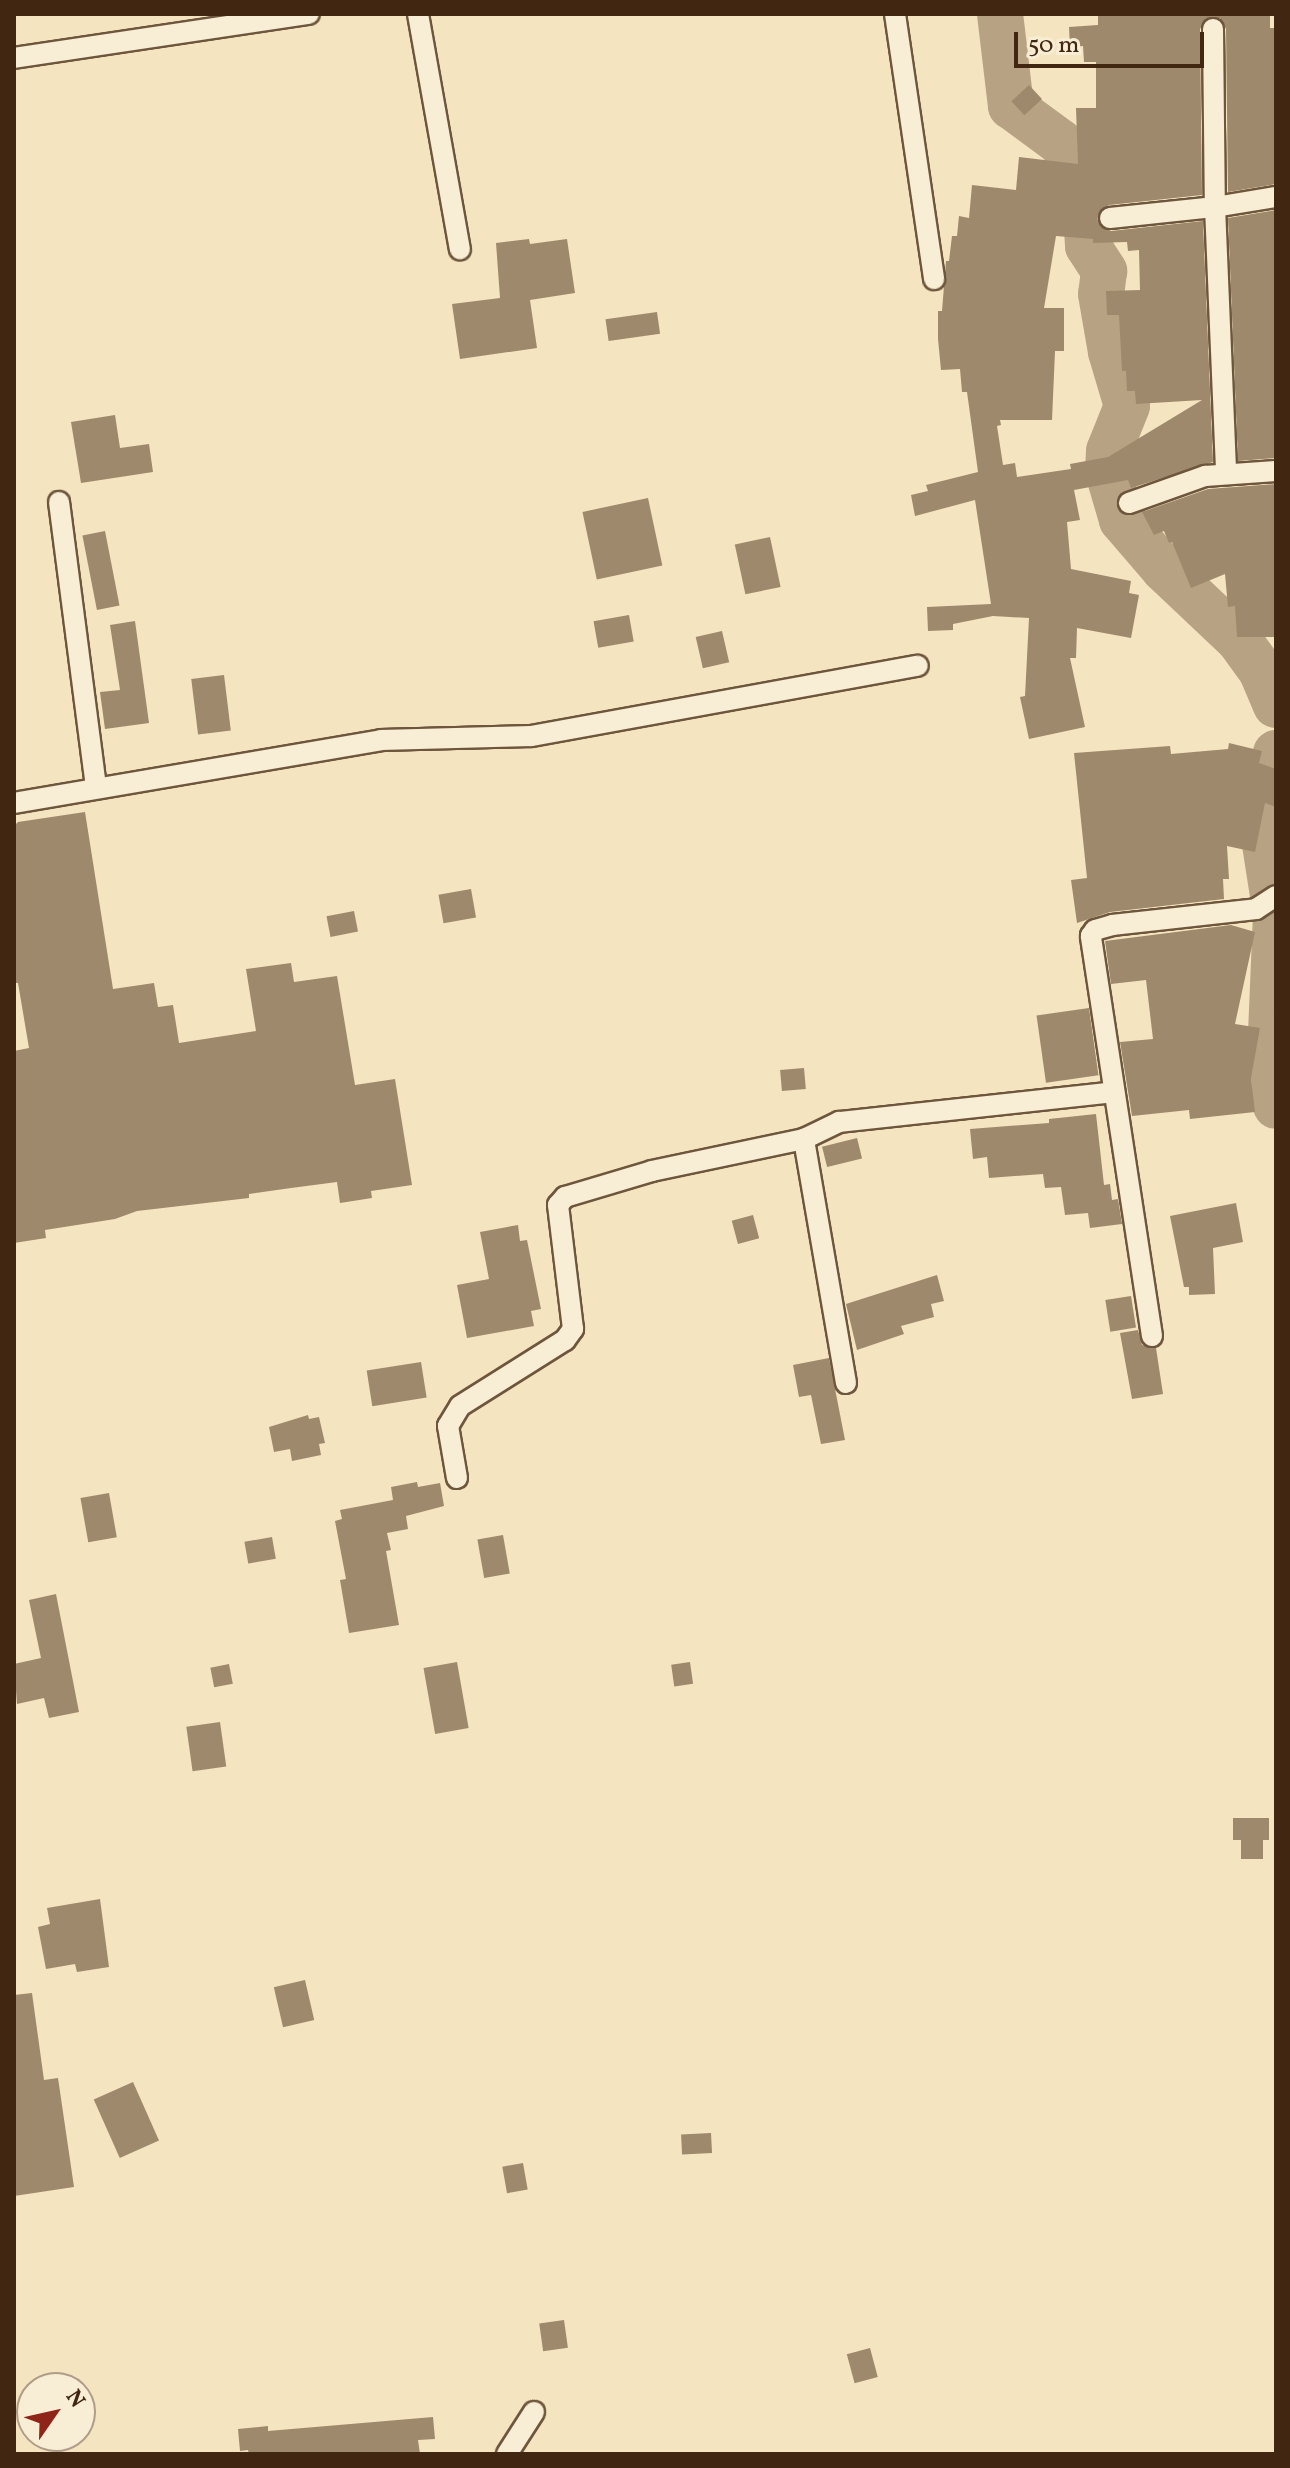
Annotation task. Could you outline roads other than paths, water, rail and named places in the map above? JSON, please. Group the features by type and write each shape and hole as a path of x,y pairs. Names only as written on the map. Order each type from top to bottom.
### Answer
{"street":[{"path":"14,58 309,14"},
{"path":"418,14 460,249"},
{"path":"895,14 934,279"},
{"path":"1213,29 1215,207 1226,474"},
{"path":"1110,218 1276,197"},
{"path":"1129,503 1185,482 1226,474 1276,471"},
{"path":"59,502 96,788"},
{"path":"14,803 381,740 531,736 918,666"},
{"path":"1152,1336 1090,943 1095,930 1112,925 1256,909 1276,896"},
{"path":"457,1478 448,1426 460,1406 554,1347 573,1329 558,1205 565,1197 652,1171 804,1139 839,1122 1113,1092"},
{"path":"804,1139 846,1383"},
{"path":"507,2454 534,2412"}],"waterway":[{"path":"1000,14 1011,106 1060,142 1071,156 1085,195 1088,246 1104,271 1101,294 1111,352 1127,406 1109,451 1108,472 1122,520 1164,569 1239,640 1261,670 1276,705"},
{"path":"1276,753 1259,806 1276,914 1271,1033 1276,1106"}]}
